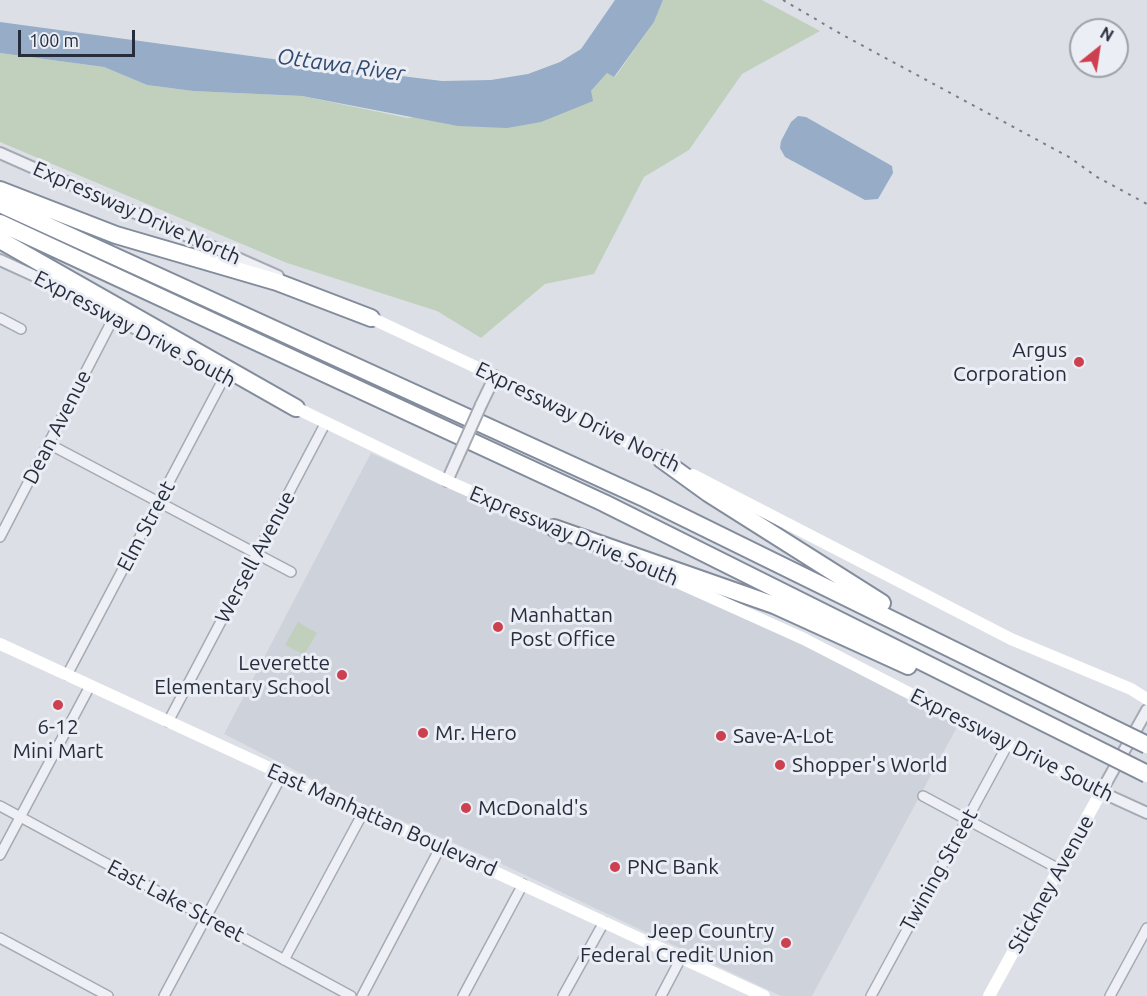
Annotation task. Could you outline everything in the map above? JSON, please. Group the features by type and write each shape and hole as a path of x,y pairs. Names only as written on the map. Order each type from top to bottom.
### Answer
{"highway":[{"path":"0,190 116,235 239,270 372,318"},
{"path":"0,204 646,499 1147,745"},
{"path":"0,224 678,539 1147,774"},
{"path":"0,240 296,408"},
{"path":"661,459 763,529 961,653"},
{"path":"554,528 781,608 943,682 1085,743"}],"main road":[{"name":"Expressway Drive North","path":"372,318 495,376 661,459 1011,639 1131,689 1147,699"},
{"name":"Expressway Drive South","path":"296,408 447,482 804,639 1101,792"},
{"name":"East Manhattan Boulevard","path":"0,644 761,995"},
{"name":"Stickney Avenue","path":"989,996 1101,792"}],"street":[{"name":"Expressway Drive North","path":"0,153 372,318"},
{"name":"Expressway Drive South","path":"0,260 273,401 296,408"},
{"name":"Dean Avenue","path":"0,537 114,317"},
{"path":"0,318 21,330"},
{"name":"Elm Street","path":"67,675 225,376"},
{"path":"447,482 495,376"},
{"name":"Wersell Avenue","path":"168,722 325,424"},
{"path":"49,444 291,572"},
{"path":"0,855 90,686"},
{"name":"Stickney Avenue","path":"1101,792 1147,710"},
{"name":"Twining Street","path":"870,996 1008,744"},
{"path":"164,996 282,775"},
{"name":"Expressway Drive South","path":"1101,792 1147,813"},
{"path":"923,796 1059,869"},
{"name":"East Lake Street","path":"0,806 351,996"},
{"path":"284,960 364,812"},
{"path":"362,996 441,846"},
{"path":"463,996 523,884"},
{"path":"564,996 603,922"},
{"path":"1110,996 1147,928"},
{"path":"0,938 108,996"},
{"path":"661,996 681,958"}],"shaded area":[{"path":"371,453 503,513 746,617 931,709 957,727 812,996 781,996 491,859 351,799 224,734"}],"green space":[{"path":"663,0 762,0 820,31 742,74 689,150 644,177 594,274 545,284 481,338 437,311 287,263 0,142 0,53 104,67 147,85 193,91 302,96 408,118 591,91 607,73 615,77 654,22"},
{"path":"298,622 317,633 304,655 285,645"}],"water":[{"path":"615,0 663,0 654,22 614,77 607,73 591,91 593,101 541,122 507,128 458,126 302,96 193,91 147,85 104,67 0,53 0,22 442,81 491,80 528,74 560,62 581,49"},
{"path":"798,116 806,117 892,166 893,173 878,199 865,200 785,157 780,148 781,141 791,122"}],"railway":[{"path":"783,0 841,34 1069,157 1097,177 1147,204"}],"place":[{"name":"Argus Corporation","path":"1079,362"},
{"name":"Manhattan Post Office","path":"498,627"},
{"name":"Leverette Elementary School","path":"342,675"},
{"name":"6-12 Mini Mart","path":"58,705"},
{"name":"Mr. Hero","path":"423,733"},
{"name":"Save-A-Lot","path":"721,736"},
{"name":"Shopper's World","path":"780,765"},
{"name":"McDonald's","path":"466,808"},
{"name":"PNC Bank","path":"615,867"},
{"name":"Jeep Country Federal Credit Union","path":"786,943"}],"water label":[{"name":"Ottawa River","path":"341,65"}]}
